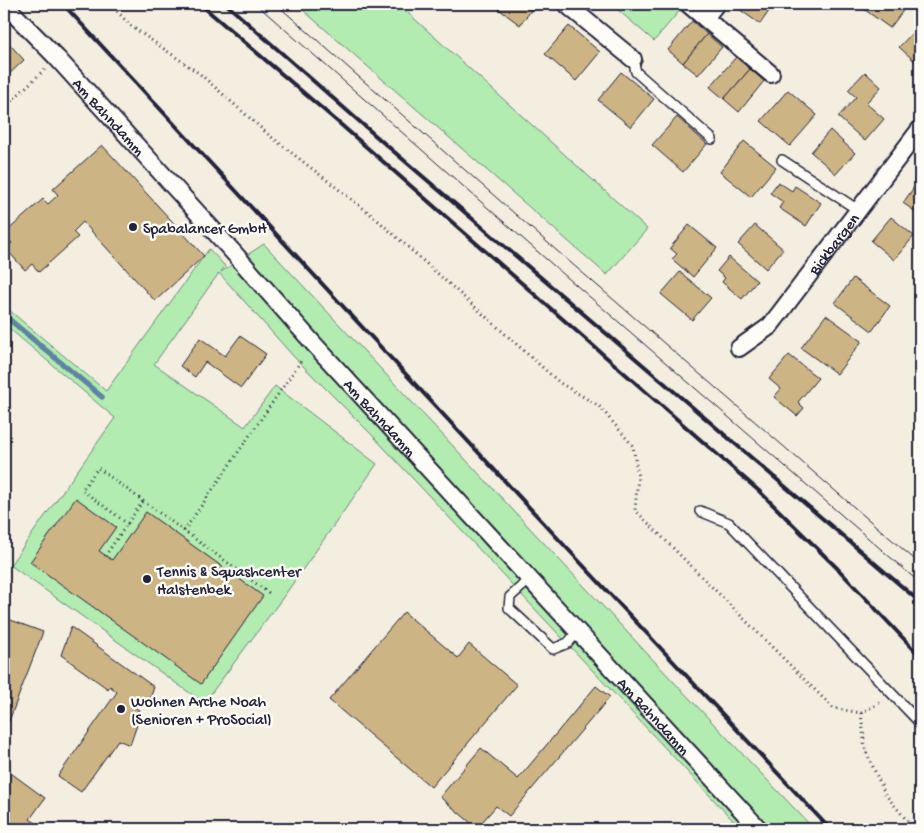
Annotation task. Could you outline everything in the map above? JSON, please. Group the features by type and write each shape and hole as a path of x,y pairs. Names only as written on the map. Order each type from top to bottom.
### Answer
{"street":[{"name":"Am Bahndamm","path":"4,4 57,58 314,343 759,829"},
{"path":"566,4 633,59"},
{"path":"688,4 771,74"},
{"path":"705,18 716,4"},
{"name":"Bickbargen","path":"739,348 770,326 920,129"}],"lane":[{"path":"633,59 636,72 712,139"},
{"path":"782,160 858,210"},
{"path":"700,511 729,523 920,723"},
{"path":"531,578 510,597 509,608 553,648 568,643 578,631"}],"path":[{"path":"110,4 132,26 200,74 270,136 373,216 560,382 599,406 632,446 638,478 635,510 833,708 861,713 895,695"},
{"path":"4,108 57,58"},
{"path":"184,531 314,343"},
{"path":"128,524 82,490 98,468 269,593"},
{"path":"105,556 143,501"},
{"path":"861,713 864,749 885,794 914,829"}],"green space":[{"path":"296,4 398,4 647,229 607,275"},
{"path":"611,4 675,4 681,9 654,41"},
{"path":"264,244 814,829 741,829 372,435 294,357 219,273 154,364 245,427 275,386 377,464 284,596 204,703 10,565 115,418 4,324 4,306 106,391 209,249 225,266 221,272"}],"building":[{"path":"492,4 536,4 520,25"},
{"path":"738,4 774,4 760,24 736,7"},
{"path":"863,4 908,4 890,28 861,7"},
{"path":"692,21 707,34 683,63 668,50"},
{"path":"569,26 600,52 576,81 545,54"},
{"path":"920,27 919,65 899,47"},
{"path":"707,34 722,47 698,75 683,63"},
{"path":"4,38 24,60 4,79"},
{"path":"736,57 750,69 724,99 710,87"},
{"path":"750,69 764,81 739,112 724,99"},
{"path":"621,72 654,99 631,127 598,100"},
{"path":"865,72 881,87 866,103 884,119 865,141 838,117 856,97 848,90"},
{"path":"788,90 817,115 790,146 761,121"},
{"path":"677,117 707,144 683,172 652,145"},
{"path":"830,130 855,153 836,174 811,152"},
{"path":"744,141 776,167 751,197 720,172"},
{"name":"Spabalancer GmbH","path":"102,145 204,256 155,301 83,222 73,232 78,237 39,272 32,264 25,270 6,249 12,243 4,234 43,199 48,204 58,195 53,189"},
{"path":"920,181 920,215 903,203"},
{"path":"778,182 792,191 795,186 821,203 806,226 779,208 783,202 770,193"},
{"path":"891,217 914,236 894,260 871,241"},
{"path":"689,225 717,248 693,277 672,259 677,254 670,248"},
{"path":"755,225 783,249 766,269 738,244"},
{"path":"729,257 757,281 742,299 722,282 725,278 717,271"},
{"path":"680,272 711,298 692,320 661,294"},
{"path":"853,278 890,306 872,331 835,303"},
{"path":"826,315 862,341 837,374 801,348"},
{"path":"240,336 266,354 241,388 205,362 195,377 180,366 200,338 225,356"},
{"path":"789,355 818,378 798,402 804,408 797,416 774,397 781,389 769,379"},
{"name":"Tennis & Squashcenter Halstenbek","path":"76,498 116,527 99,551 112,560 146,512 263,596 201,684 30,562"},
{"path":"404,612 458,658 469,644 517,685 431,787 329,700"},
{"path":"8,619 43,632 9,721 4,719 4,631"},
{"name":"Wohnen Arche Noah (Senioren + ProSocial)","path":"71,627 154,687 149,702 143,698 135,708 139,710 133,718 138,722 130,745 118,740 81,792 58,776 117,692 110,686 108,689 61,655"},
{"path":"596,686 610,697 509,816 496,806 477,828 440,797 481,748 518,779"},
{"path":"4,768 45,798 30,819 39,825 36,829 4,829"}],"waterway":[{"path":"4,315 102,397"}],"tram line":[{"path":"256,4 546,259 920,583"},
{"path":"276,4 556,250 920,564"}],"railway":[{"path":"63,4 830,829"},
{"path":"200,4 339,123 759,491 838,569 920,656"},
{"path":"226,4 385,144 920,602"}],"place":[{"name":"Spabalancer GmbH","path":"133,227"},
{"name":"Tennis & Squashcenter Halstenbek","path":"147,579"},
{"name":"Wohnen Arche Noah (Senioren + ProSocial)","path":"121,709"}]}
